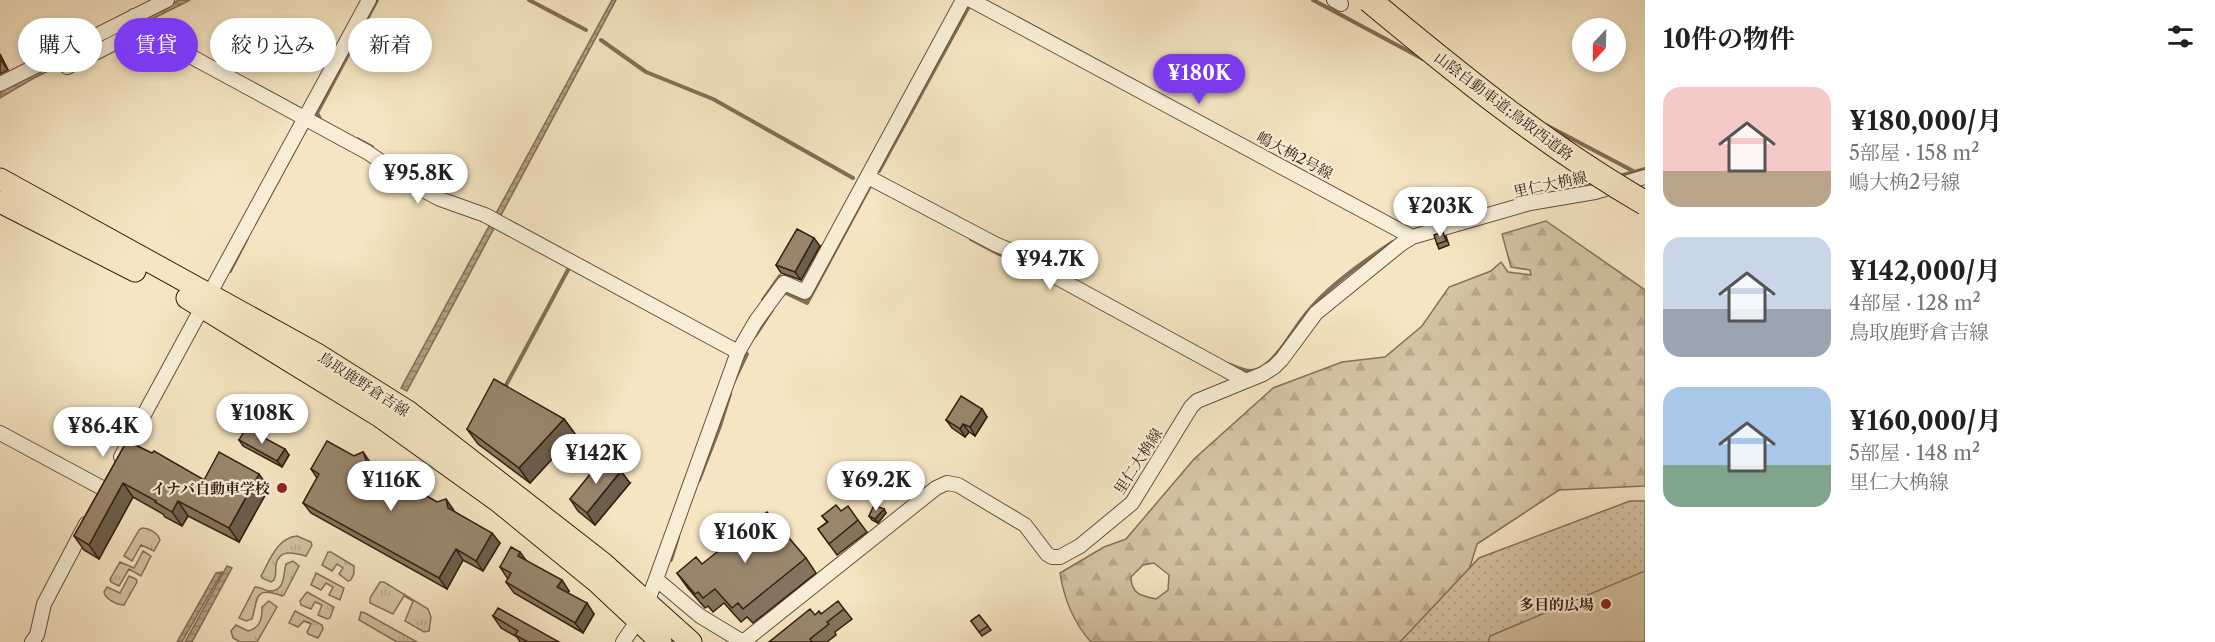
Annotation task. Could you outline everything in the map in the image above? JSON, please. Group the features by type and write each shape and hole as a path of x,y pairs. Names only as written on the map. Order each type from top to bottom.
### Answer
{"highway":[{"name":"山陰自動車道;鳥取西道路","path":"1369,0 1518,118 1573,158 1645,203"},
{"name":"山陰自動車道;鳥取西道路","path":"1384,0 1522,111 1645,193"}],"main road":[{"name":"鳥取鹿野倉吉線","path":"0,179 117,245 207,300 379,416 499,502 597,582 661,642"},
{"name":"鳥取鹿野倉吉線","path":"0,202 317,354 409,412 594,556 691,642"}],"street":[{"path":"0,84 167,0"},
{"path":"32,642 44,604 104,489 369,0"},
{"path":"623,642 648,602 738,352 756,321 784,283 805,292 963,0"},
{"name":"嶋大桷2号線","path":"971,0 1412,237"},
{"path":"198,60 367,152 432,195 485,215 738,352"},
{"path":"868,177 995,244 1022,255 1045,271 1246,381"},
{"name":"里仁大桷線","path":"656,579 700,616 743,642 936,488 946,483 958,485 1025,525 1047,554 1060,557 1080,546 1132,503 1197,400 1274,368 1316,312 1412,237 1530,203 1595,192 1645,177"},
{"path":"0,433 104,489"}],"green space":[{"path":"1546,221 1645,290 1645,486 1559,490 1477,544 1447,642 1091,642 1070,610 1060,573 1104,547 1126,539 1194,459 1273,388 1342,362 1385,357 1422,326 1449,287 1491,271 1501,262 1508,272 1531,275 1530,270 1511,267 1502,234","holes":["1154,563 1169,575 1168,590 1156,599 1135,591 1131,577 1143,565"]},
{"path":"1630,501 1645,501 1645,642 1400,642 1479,558"},
{"path":"142,528 153,531 160,540 154,551 141,545 132,561 124,556"},
{"path":"297,536 311,542 312,545 306,556 288,553 280,556 274,580 271,582 262,578 261,576 279,545"},
{"path":"143,551 151,556 141,576 129,569 119,586 111,582 110,579 120,562 134,568"},
{"path":"328,552 354,566 351,580 348,581 339,574 343,568 337,564 332,571 322,565"},
{"path":"293,561 299,566 284,595 261,593 256,600 252,619 246,621 239,618 255,587 269,591 278,588 283,581 286,564"},
{"name":"多目的広場","path":"1645,571 1645,642 1488,642 1490,636"},
{"path":"316,573 344,588 340,600 329,595 333,587 326,583 321,590 311,585"},
{"path":"129,576 137,582 124,605 109,599 104,592 107,587 120,593"},
{"path":"380,582 384,582 428,609 431,617 429,631 424,632 405,621 413,601 404,596 393,614 370,603 370,598"},
{"path":"307,592 334,607 330,618 318,615 322,605 315,602 311,609 301,605 300,601"},
{"path":"269,601 277,607 257,642 240,642 233,638 231,631 236,625 248,631 256,628 261,619 262,607"},
{"path":"295,611 322,625 323,629 318,638 307,632 311,624 304,621 298,627 289,623"},
{"path":"361,612 417,642 397,642 359,620"}],"shaded area":[{"path":"179,0 190,0 154,18 143,18"},
{"path":"612,0 616,0 407,391 401,388"},
{"path":"114,32 114,38 102,44 102,38"},
{"path":"46,72 0,98 0,92 32,73"},
{"path":"227,566 232,568 192,642 185,642"},
{"path":"222,572 182,642 177,642 216,573"}],"building":[{"path":"797,229 814,238 795,272 776,265"},
{"path":"1443,232 1446,241 1437,244 1434,235"},
{"path":"494,379 564,419 519,468 467,429"},
{"path":"961,396 982,409 970,427 963,424 960,429 946,420"},
{"path":"246,428 285,449 277,461 239,440"},
{"path":"127,441 152,453 154,451 204,480 219,452 259,474 229,528 178,501 172,512 123,483 89,545 74,536"},
{"path":"327,441 354,456 363,452 367,463 437,502 446,499 448,508 492,533 476,561 456,549 439,578 303,503 319,474 311,469"},
{"path":"604,457 621,471 587,513 570,499"},
{"path":"836,505 841,511 848,506 858,520 829,544 818,529 828,522 822,516"},
{"path":"874,505 884,509 875,519 869,516"},
{"path":"767,512 806,558 743,609 738,603 732,608 715,589 703,598 698,592 695,594 677,573 696,557 702,564"},
{"path":"511,547 520,552 518,556 562,580 557,587 587,603 575,623 506,582 511,573 500,567"},
{"path":"838,601 844,609 810,639 812,642 769,642 810,609 815,615 819,611 821,614"},
{"path":"498,608 559,642 528,642 515,635 518,631 493,616"},
{"path":"979,615 988,626 979,632 971,621"}],"waterway":[{"path":"321,121 317,113 377,0"},
{"path":"529,0 586,30"},
{"path":"1313,0 1423,59"},
{"path":"879,171 968,8"},
{"path":"601,40 646,72 713,99 853,178"},
{"path":"1546,125 1635,172"},
{"path":"357,139 372,147"},
{"path":"395,163 431,187"},
{"path":"1620,176 1645,169"},
{"path":"1576,188 1595,183"},
{"path":"783,294 784,292 807,303 870,186"},
{"path":"1436,223 1467,215"},
{"path":"230,271 247,238"},
{"path":"971,239 1013,259"},
{"path":"1228,364 1251,371 1267,364 1318,300 1349,273 1393,242"},
{"path":"1025,264 1029,270 1045,279"},
{"path":"504,389 569,268"},
{"path":"763,300 780,276"},
{"path":"755,336 772,310"},
{"path":"734,381 747,354"},
{"path":"699,480 730,394"},
{"path":"671,560 678,537"}],"place":[{"name":"イナバ自動車学校","path":"282,488"},
{"name":"多目的広場","path":"1606,604"}]}
